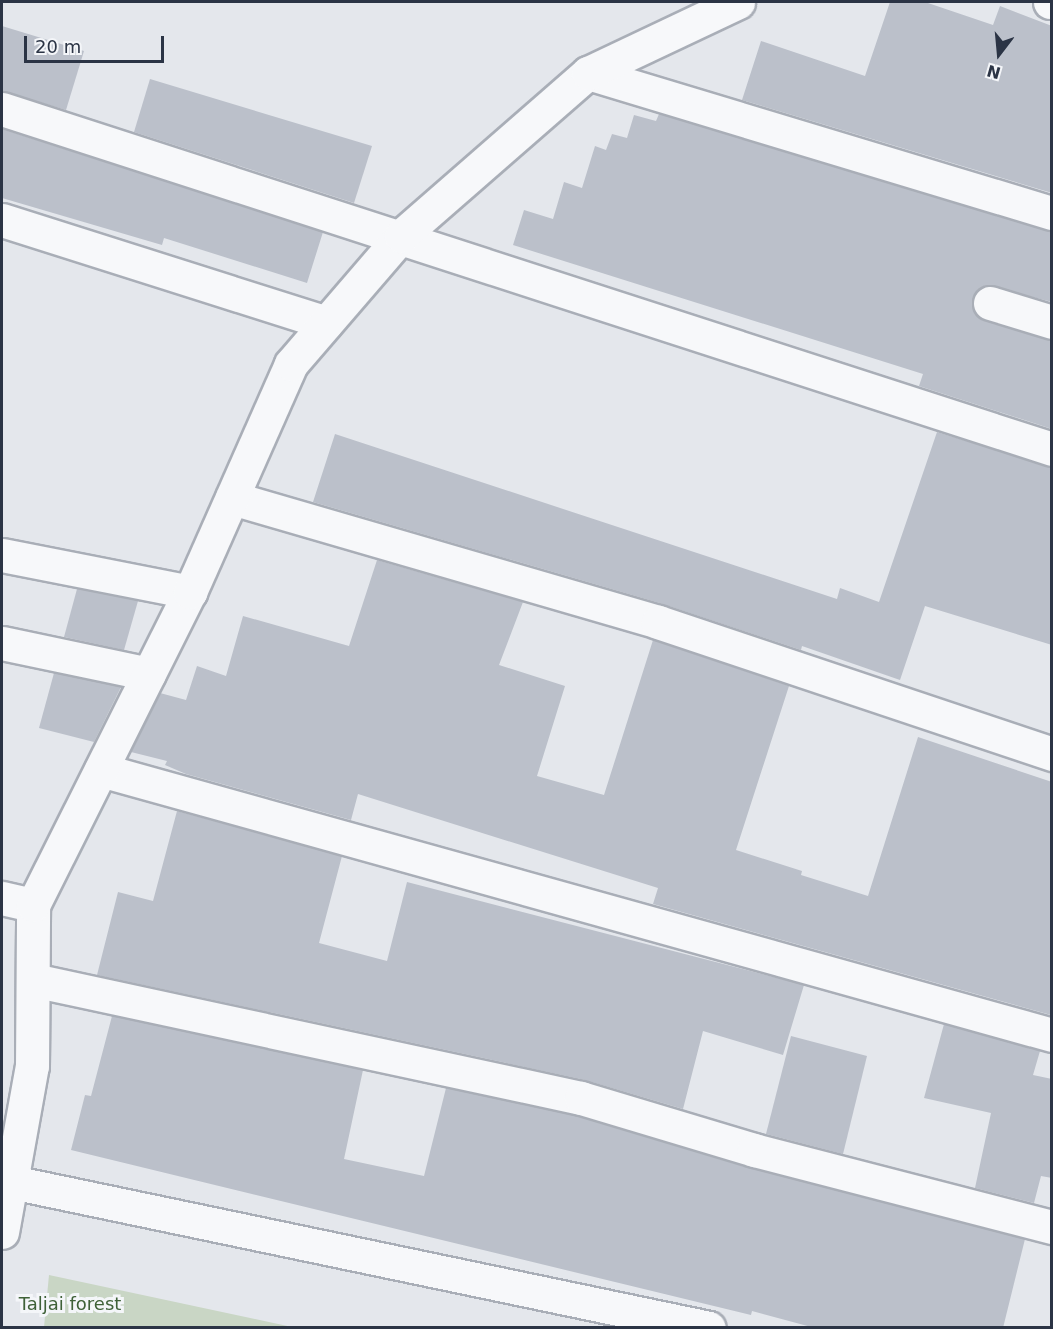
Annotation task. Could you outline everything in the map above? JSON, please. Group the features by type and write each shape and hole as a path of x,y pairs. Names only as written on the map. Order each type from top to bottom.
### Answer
{"street":[{"path":"2,1232 6,1181 32,1066 33,905 190,592 291,364 401,236 588,73 738,2"},
{"path":"588,73 1052,213"},
{"path":"2,109 401,236 846,385 1052,449"},
{"path":"2,220 326,323"},
{"path":"990,303 1052,322"},
{"path":"232,498 658,622 1052,754"},
{"path":"2,555 190,592"},
{"path":"2,643 149,674"},
{"path":"100,770 1052,1035"},
{"path":"2,898 33,905"},
{"path":"33,980 581,1098 754,1150 1052,1227"},
{"path":"6,1181 709,1328"}],"green space":[{"name":"Taljai forest","path":"49,1275 292,1327 44,1327"}],"building":[{"path":"890,2 925,2 993,25 1000,6 1052,26 1052,193 742,100 761,41 865,76"},
{"path":"2,26 84,51 66,110 2,91"},
{"path":"150,79 372,146 354,203 134,132"},
{"path":"659,114 1052,231 1052,302 986,285 977,290 972,307 985,321 1052,340 1052,429 919,386 923,374 513,245 524,210 553,219 564,182 582,188 595,146 606,150 612,134 627,138 634,115 656,121"},
{"path":"2,129 323,232 307,283 164,238 162,245 2,198"},
{"path":"937,432 1052,467 1052,645 925,606 900,680 802,646 801,650 663,604 313,502 335,434 837,599 840,588 879,602"},
{"path":"377,560 523,602 499,665 565,686 537,776 604,795 653,640 789,686 736,850 802,871 801,875 868,896 918,737 1052,782 1051,1015 653,904 658,888 358,794 351,820 186,774 165,765 167,761 131,752 160,693 186,700 197,666 226,676 243,616 349,646"},
{"path":"77,589 138,601 124,650 64,637"},
{"path":"54,673 121,687 94,742 39,728"},
{"path":"177,811 342,856 319,943 387,961 407,882 804,985 783,1055 703,1031 683,1109 585,1080 97,975 118,892 153,901"},
{"path":"112,1016 363,1070 344,1159 424,1176 446,1088 576,1116 749,1168 1025,1239 1003,1328 815,1328 752,1311 751,1315 71,1150 85,1095 91,1096"},
{"path":"944,1024 1040,1051 1033,1075 1052,1079 1052,1178 1041,1176 1034,1203 975,1188 991,1113 924,1098"},
{"path":"791,1036 867,1056 843,1154 766,1134"}]}
